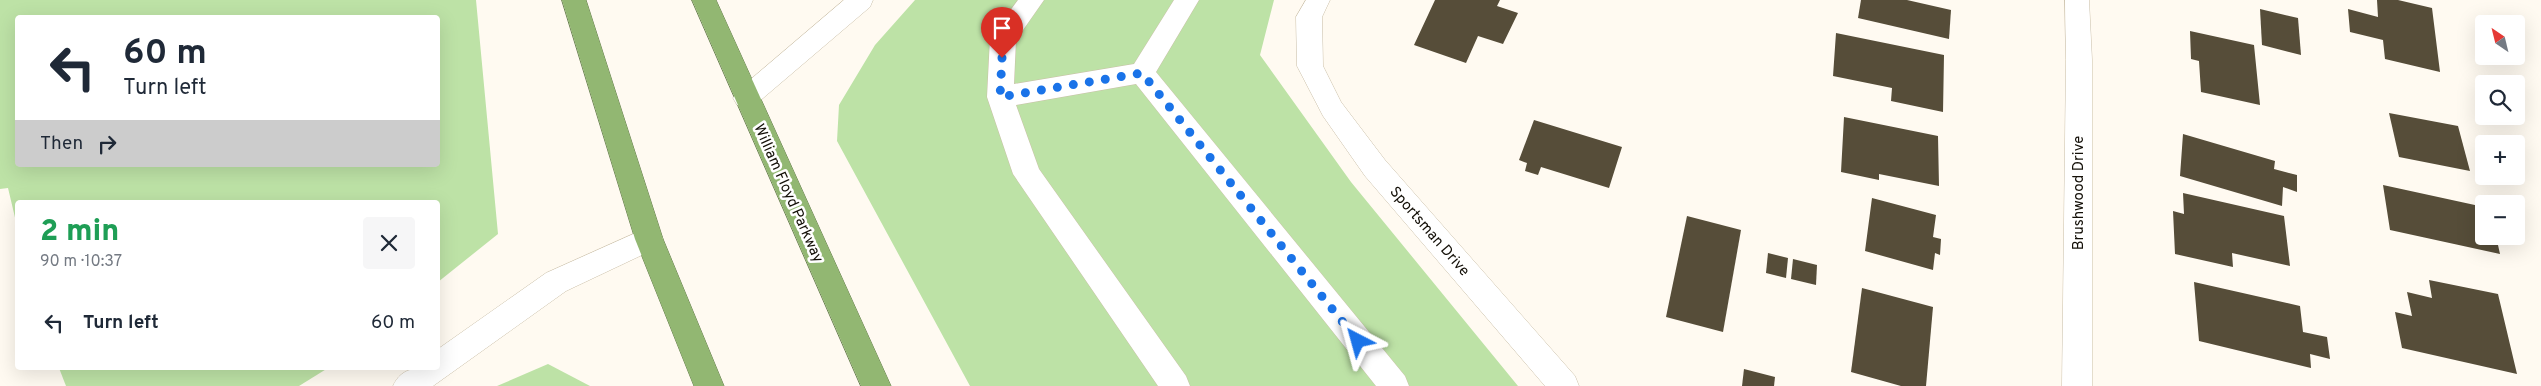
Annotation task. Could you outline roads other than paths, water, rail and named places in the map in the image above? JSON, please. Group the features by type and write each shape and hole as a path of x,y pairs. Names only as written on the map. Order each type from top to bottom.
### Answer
{"highway":[{"path":"574,0 649,239 709,386"},
{"name":"William Floyd Parkway","path":"704,0 746,98 876,386"}],"street":[{"path":"746,98 861,0"},
{"path":"1032,0 1003,38 1000,97 1027,174 1174,386"},
{"path":"1000,97 1142,73 1187,0"},
{"name":"Sportsman Drive","path":"1318,0 1309,17 1310,66 1332,109 1375,168 1564,386"},
{"name":"Brushwood Drive","path":"2077,0 2079,60 2077,386"},
{"path":"1142,73 1394,386"},
{"path":"440,363 556,282 649,239"},
{"path":"408,386 430,370"}]}
